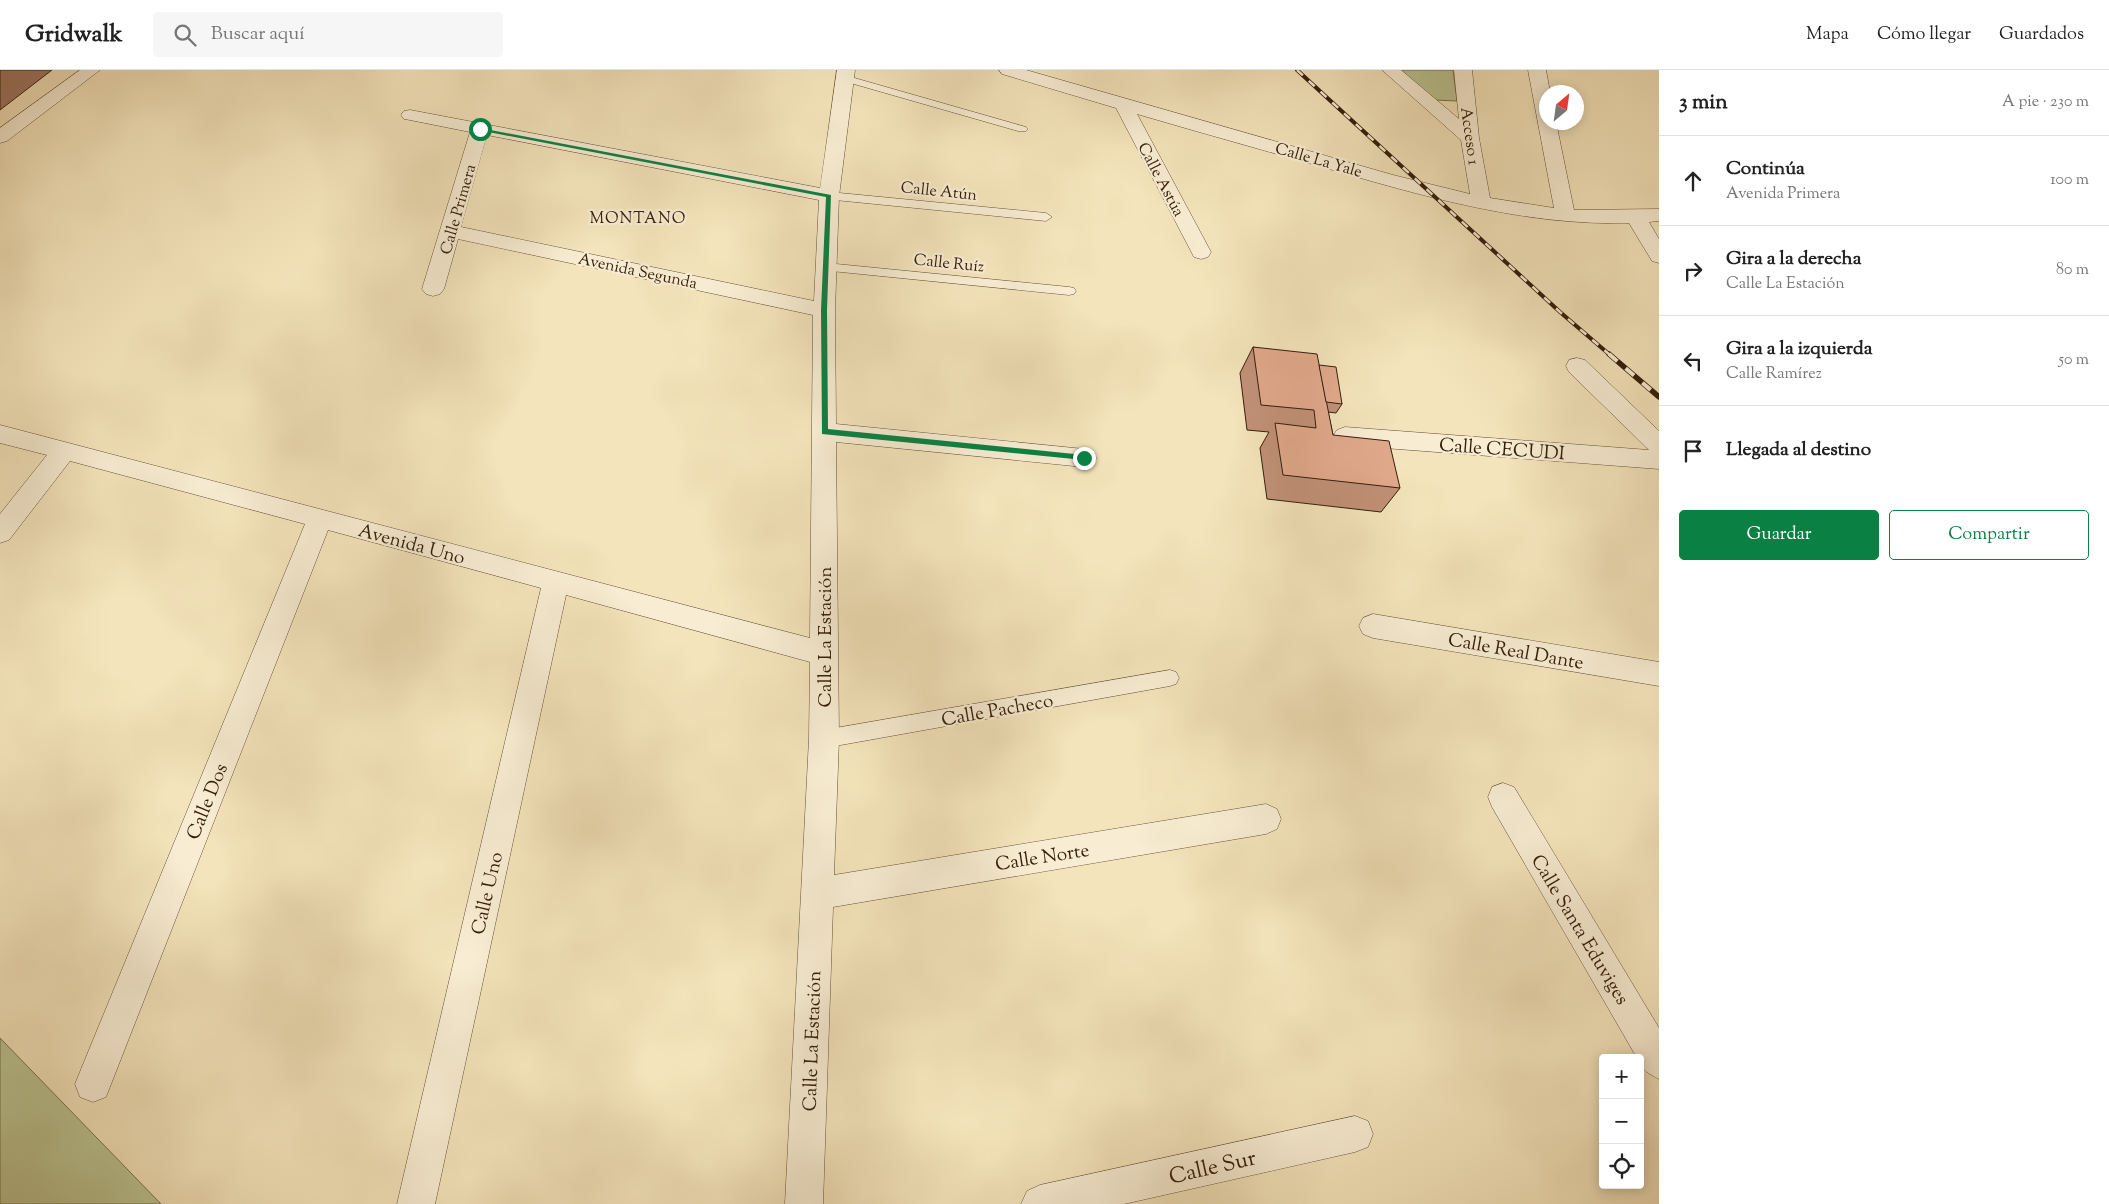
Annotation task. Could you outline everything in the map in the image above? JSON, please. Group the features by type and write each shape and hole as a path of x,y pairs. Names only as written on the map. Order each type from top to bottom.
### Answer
{"street":[{"path":"0,137 91,70"},
{"name":"Calle La Yale","path":"1008,70 1123,105 1429,190 1481,202 1534,212 1565,215 1636,217 1659,215"},
{"path":"1391,70 1470,138"},
{"name":"Acceso 1","path":"1463,70 1470,138 1481,202"},
{"path":"1537,70 1540,85"},
{"name":"Calle La Estación","path":"804,1204 824,739 824,310 829,196 845,74"},
{"path":"1430,104 1451,108 1466,102"},
{"name":"Calle Astúa","path":"1123,105 1201,252"},
{"path":"410,115 829,196"},
{"name":"Calle Primera","path":"433,289 452,231 480,129"},
{"path":"1549,130 1565,215"},
{"path":"1636,217 1659,256"},
{"name":"Avenida Segunda","path":"452,231 824,310"},
{"path":"1577,366 1659,445"},
{"path":"824,432 1084,458"},
{"name":"Avenida Uno","path":"0,434 823,654"},
{"name":"Calle CECUDI","path":"1345,436 1659,460"},
{"path":"0,533 64,451"},
{"name":"Calle Dos","path":"92,1084 320,518"},
{"name":"Calle Uno","path":"416,1204 556,582"},
{"name":"Calle Real Dante","path":"1373,626 1659,674"},
{"name":"Calle Santa Eduviges","path":"1503,797 1659,1061"},
{"name":"Calle Norte","path":"817,894 1266,819"},
{"name":"Calle Sur","path":"1040,1204 1355,1134"}],"lane":[{"path":"845,74 1022,129"},
{"name":"Calle Atún","path":"829,196 1046,217"},
{"name":"Calle Ruíz","path":"826,268 1068,291"},
{"name":"Calle Pacheco","path":"824,739 1170,678"}],"green space":[{"path":"1401,70 1453,70 1457,101 1435,100"},
{"path":"0,1038 161,1204 0,1204"}],"building":[{"path":"1253,347 1317,354 1333,435 1389,441 1400,488 1283,475 1275,423 1316,428 1314,410 1261,405"},
{"path":"1319,365 1336,367 1342,404 1326,402"}],"railway":[{"path":"1297,70 1560,312 1610,355"},
{"path":"1609,354 1659,397"}],"district":[{"name":"MONTANO","path":"638,217"}],"route":[{"path":"480,129 829,196 824,310 824,432 1084,458"}]}
